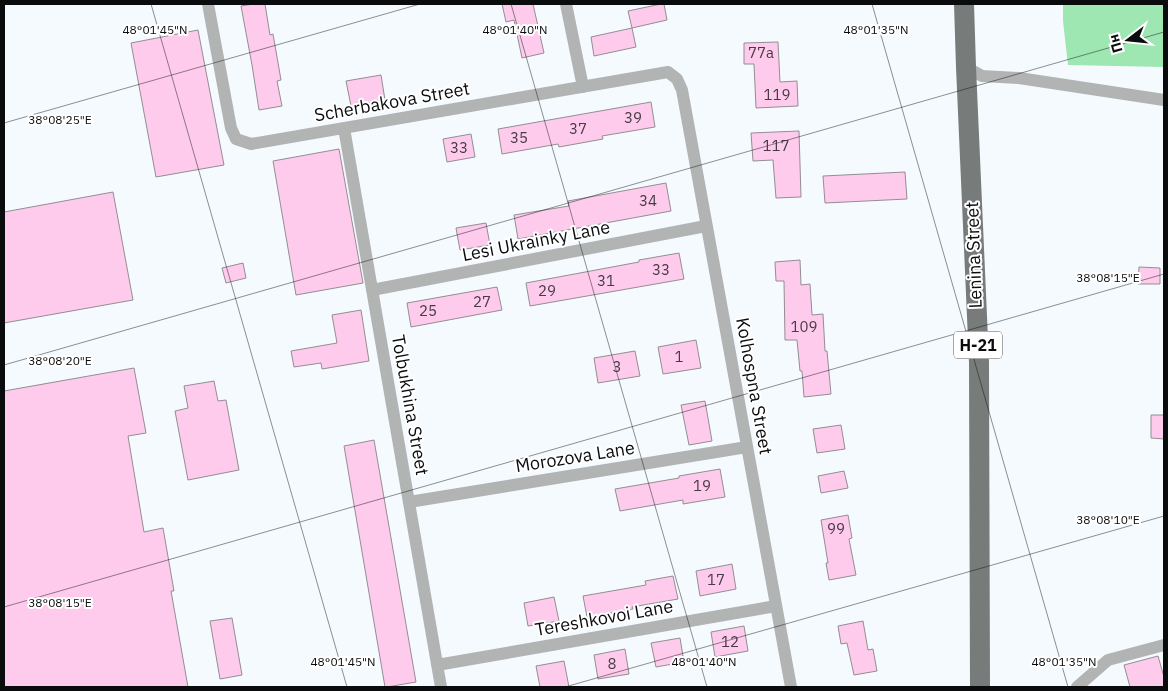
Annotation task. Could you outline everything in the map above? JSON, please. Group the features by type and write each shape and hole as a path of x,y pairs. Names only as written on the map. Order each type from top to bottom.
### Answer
{"main road":[{"name":"Lenina Street","path":"964,4 978,362 980,687"}],"street":[{"name":"Scherbakova Street","path":"208,4 231,128 236,139 251,144 668,72 677,79 682,90"},
{"path":"566,4 583,87"},
{"path":"966,67 982,76 1019,78 1164,100"},
{"name":"Kolhospna Street","path":"682,90 791,687"},
{"name":"Tolbukhina Street","path":"344,128 441,687"},
{"name":"Lesi Ukrainky Lane","path":"372,290 706,226"},
{"name":"Morozova Lane","path":"409,502 747,447"},
{"name":"Tereshkovoi Lane","path":"437,665 776,606"},
{"path":"1083,685 1108,660 1164,645"}],"green space":[{"path":"1063,4 1164,4 1164,67 1068,65"}],"building":[{"path":"265,4 270,35 273,34 281,80 277,81 282,106 259,110 241,6"},
{"path":"502,4 533,4 544,53 522,58 514,20 506,22"},
{"path":"664,4 667,20 632,28 628,11"},
{"path":"632,28 636,47 594,56 591,37"},
{"path":"198,30 224,165 156,177 131,43"},
{"path":"778,42 780,82 797,81 798,106 756,108 754,64 744,64 744,43"},
{"path":"381,75 385,100 351,106 346,81"},
{"path":"651,102 655,127 602,136 603,139 559,147 558,144 502,154 498,129"},
{"path":"799,131 801,197 776,198 773,160 753,161 751,133"},
{"path":"471,134 475,157 447,162 443,139"},
{"path":"339,149 363,283 296,295 273,161"},
{"path":"905,172 907,199 825,203 823,176"},
{"path":"666,183 671,211 518,239 514,215 569,206 568,201"},
{"path":"113,192 133,300 4,323 4,212"},
{"path":"486,223 490,245 460,250 456,228"},
{"path":"679,253 684,279 530,306 526,283"},
{"path":"800,260 801,285 810,284 812,315 823,314 825,351 827,351 831,394 804,397 797,340 785,340 784,281 776,281 775,262"},
{"path":"243,263 246,278 226,283 222,268"},
{"path":"1139,267 1160,268 1160,284 1138,284"},
{"path":"497,287 502,310 411,327 407,303"},
{"path":"361,310 369,361 322,369 321,363 294,367 291,351 337,343 332,315"},
{"path":"696,340 701,368 663,374 658,347"},
{"path":"635,351 640,376 598,383 594,358"},
{"path":"134,368 146,433 128,436 144,532 163,528 174,591 171,591 188,687 4,687 4,391"},
{"path":"214,381 218,401 226,400 239,470 188,480 175,411 188,408 184,386"},
{"path":"705,401 712,441 689,445 681,405"},
{"path":"1151,415 1164,415 1164,439 1151,438"},
{"path":"841,425 845,449 817,453 813,429"},
{"path":"374,440 416,682 387,687 385,687 344,446"},
{"path":"720,469 725,497 683,504 683,500 620,511 615,489"},
{"path":"844,471 848,488 821,493 818,476"},
{"path":"848,515 852,538 849,539 856,575 829,580 821,520"},
{"path":"732,564 736,589 700,596 696,571"},
{"path":"673,576 678,599 587,617 583,596 646,585 645,581"},
{"path":"554,597 559,621 528,626 524,603"},
{"path":"232,618 242,675 220,679 210,621"},
{"path":"863,621 868,650 873,649 877,671 854,675 847,643 841,644 838,626"},
{"path":"744,626 748,651 715,657 711,632"},
{"path":"680,638 684,662 656,667 651,643"},
{"path":"625,649 629,674 598,679 594,655"},
{"path":"1158,656 1164,677 1164,687 1130,687 1124,665"},
{"path":"564,661 569,687 540,687 536,666"}]}
